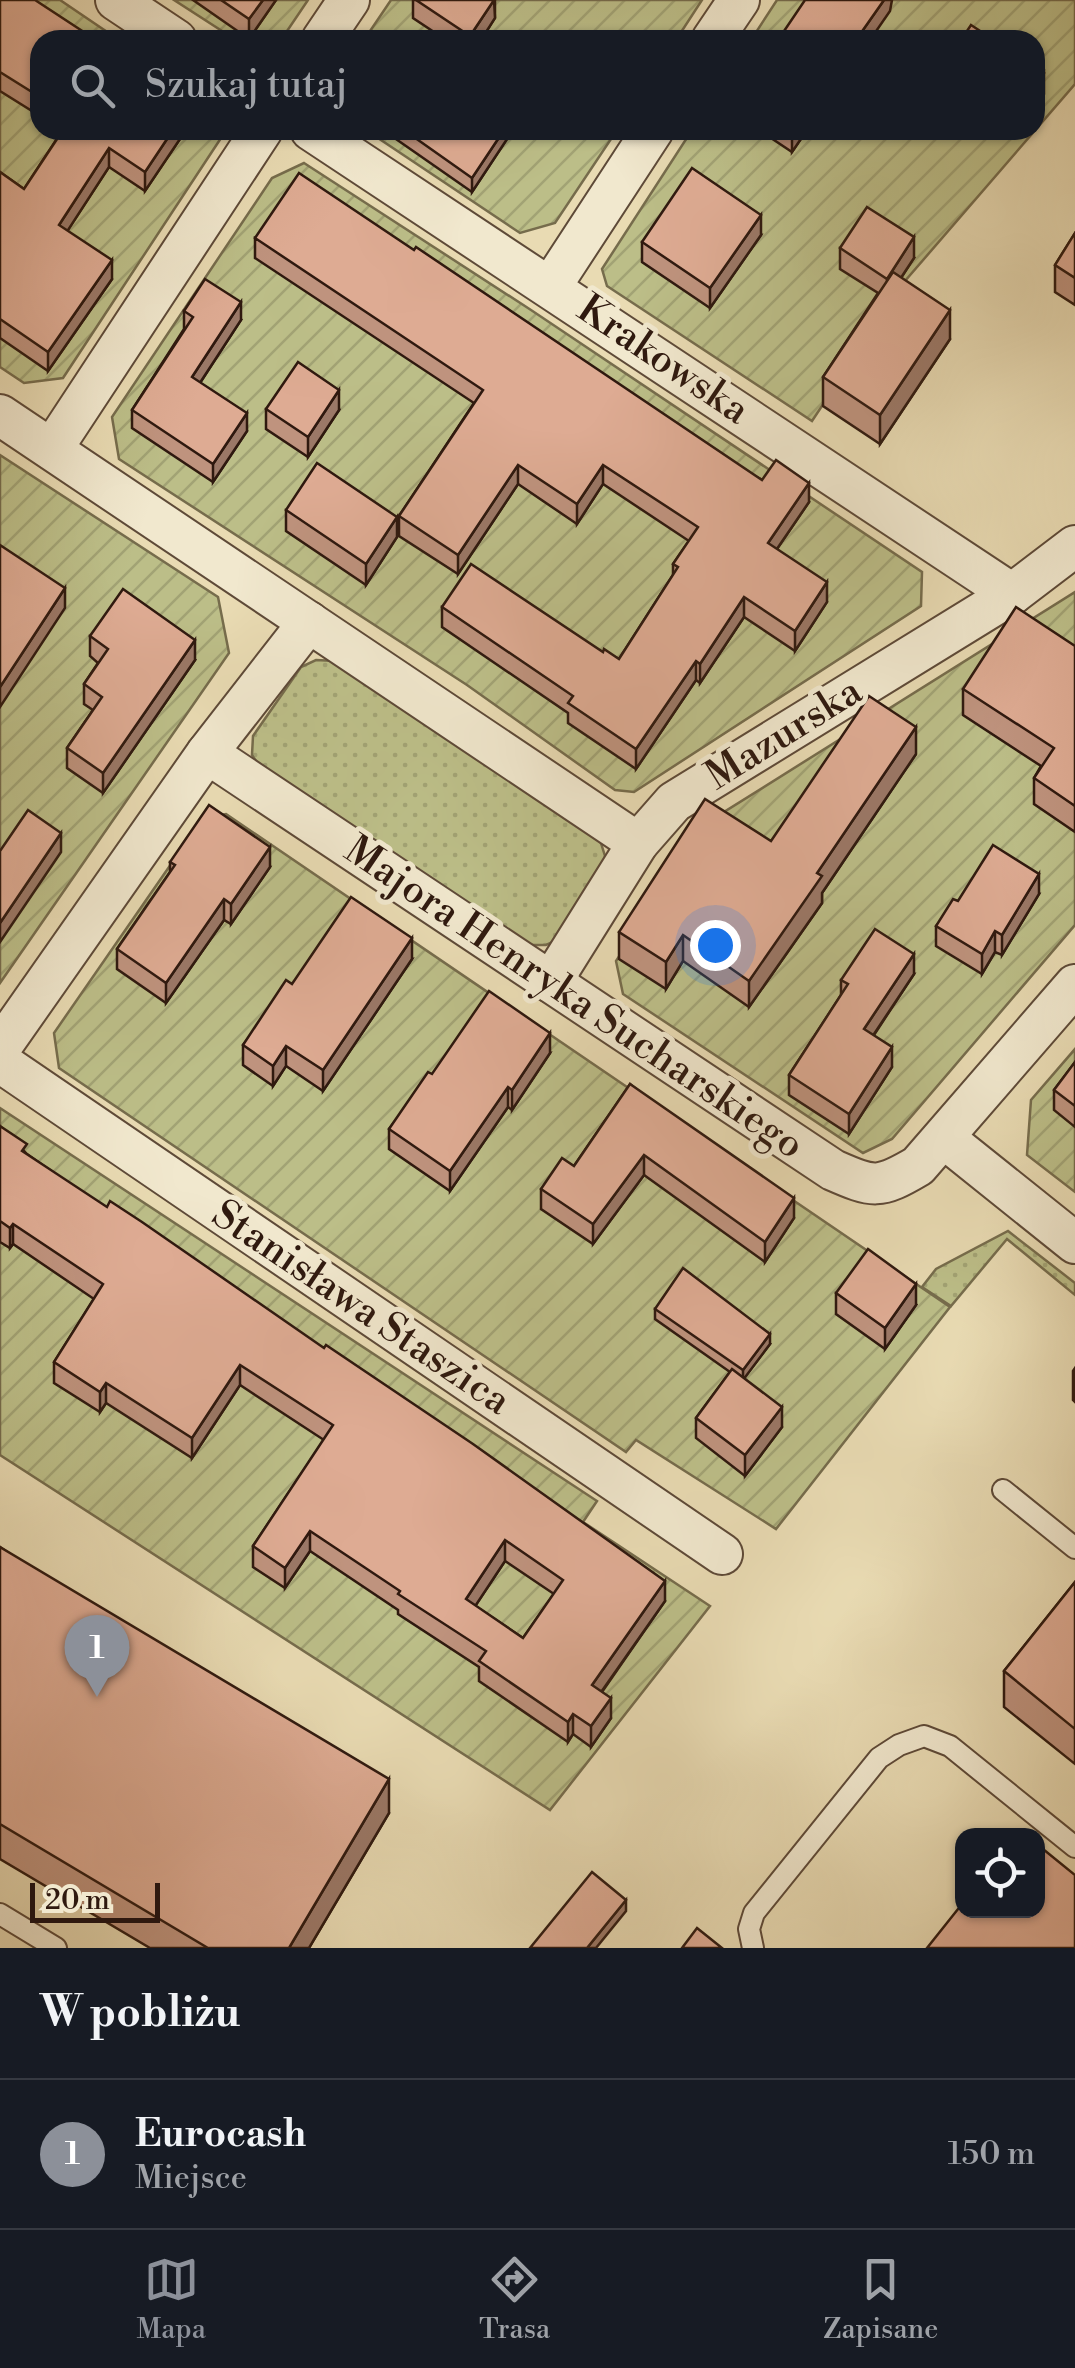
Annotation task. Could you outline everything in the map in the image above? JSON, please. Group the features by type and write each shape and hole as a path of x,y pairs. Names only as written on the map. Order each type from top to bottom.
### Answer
{"street":[{"path":"116,0 161,30"},
{"path":"328,30 348,0"},
{"path":"719,30 739,0"},
{"path":"52,449 255,140"},
{"name":"Krakowska","path":"326,140 1012,594"},
{"path":"551,286 646,140"},
{"path":"0,415 638,843"},
{"name":"Mazurska","path":"552,982 638,843 674,802 1012,594 1075,546"},
{"path":"0,1048 207,753 309,622"},
{"name":"Majora Henryka Sucharskiego","path":"207,753 833,1170 863,1184 888,1183 918,1166 944,1138"},
{"path":"1075,986 944,1138 1075,1243"},
{"name":"Stanisława Staszica","path":"0,1062 722,1554"}],"lane":[{"path":"1003,1490 1075,1548"},
{"path":"753,1948 749,1929 754,1912 879,1758 899,1744 924,1736 950,1746 1075,1847"},
{"path":"0,1914 56,1948"}],"green space":[{"path":"0,0 60,0 104,30 30,30 30,140 220,140 63,378 24,383 0,367"},
{"path":"174,0 308,0 288,30 220,30"},
{"path":"391,0 702,0 682,30 371,30"},
{"path":"777,0 1075,0 1075,84 1045,119 1045,30 758,30"},
{"path":"381,140 610,140 555,223 520,233"},
{"path":"686,140 1027,140 905,281 812,421 607,286 602,269"},
{"path":"304,163 922,572 921,606 634,792 615,790 467,685 119,459 112,417 272,178"},
{"path":"0,455 218,597 229,653 0,983"},
{"path":"1075,592 1075,925 892,1139 863,1153 623,994 616,961 708,822"},
{"path":"316,660 336,661 600,840 605,856 602,875 562,938 546,945 531,945 262,770 252,755 253,736 301,667"},
{"path":"226,814 950,1307 776,1529 636,1440 626,1452 59,1068 54,1033 203,818"},
{"path":"1075,1049 1075,1192 1027,1155 1031,1100"},
{"path":"0,1108 597,1501 583,1522 710,1606 550,1810 0,1455"},
{"path":"1008,1231 1075,1283 1075,1295 1007,1239 951,1306 922,1287 936,1269"}],"building":[{"path":"0,0 35,0 81,30 30,30 30,91 0,72"},
{"path":"221,0 263,0 249,19"},
{"path":"416,0 494,0 474,30 461,30"},
{"path":"805,0 884,0 863,30 785,30"},
{"path":"56,140 166,140 145,172 109,148 59,225 112,260 48,352 0,319 0,172 24,189"},
{"path":"418,140 497,140 472,178"},
{"path":"692,168 761,215 710,288 642,242"},
{"path":"299,173 762,480 776,460 809,483 768,543 827,582 795,631 744,597 636,749 568,703 573,696 442,607 471,564 619,659 678,567 673,564 698,527 603,465 577,504 518,465 458,555 399,516 483,390 255,238"},
{"path":"867,207 914,237 887,279 840,248"},
{"path":"1075,233 1075,278 1055,265"},
{"path":"893,272 950,310 880,415 823,377"},
{"path":"205,279 241,302 192,377 247,413 213,464 132,410 193,317 184,311"},
{"path":"298,362 339,390 308,437 266,409"},
{"path":"317,463 397,517 366,564 286,510"},
{"path":"0,545 65,588 0,687"},
{"path":"123,589 195,640 103,773 67,748 102,697 84,684 108,649 90,636"},
{"path":"1016,607 1075,646 1075,806 1034,778 1054,748 963,689"},
{"path":"869,696 916,727 817,873 822,876 749,981 683,935 666,962 619,932 705,799 771,841"},
{"path":"209,805 270,847 231,904 224,899 166,983 117,949 175,865 170,862"},
{"path":"28,810 61,833 0,923 0,851"},
{"path":"993,845 1039,874 1002,935 995,931 982,954 936,926 953,899 958,901"},
{"path":"351,897 412,938 323,1070 286,1046 273,1066 243,1045 286,980 292,984"},
{"path":"875,929 914,954 864,1029 892,1047 849,1114 789,1075 848,984 841,980"},
{"path":"489,991 550,1033 450,1171 389,1129"},
{"path":"1075,1062 1075,1106 1054,1090"},
{"path":"630,1084 794,1198 765,1242 644,1155 593,1224 541,1189 562,1158 574,1166"},
{"path":"0,1126 27,1144 22,1151 107,1207 110,1201 324,1348 326,1345 665,1581 592,1685 611,1698 591,1726 573,1714 568,1722 479,1661 486,1651 310,1531 285,1568 253,1546 333,1425 240,1365 192,1438 106,1383 100,1392 54,1362 103,1284 13,1224 10,1228 0,1221","holes":["505,1540 563,1580 523,1638 466,1599"]},
{"path":"868,1249 916,1284 885,1328 836,1293"},
{"path":"683,1268 770,1334 743,1370 655,1309"},
{"path":"732,1369 782,1407 745,1455 696,1418"},
{"path":"0,1547 389,1779 289,1948 208,1948 0,1824"},
{"path":"1075,1582 1075,1729 1004,1671"},
{"path":"1045,1851 1075,1875 1075,1948 927,1948 955,1913 955,1918 1045,1918"},
{"path":"592,1872 626,1900 587,1948 530,1948"},
{"path":"697,1928 722,1948 682,1948"}],"place":[{"name":"Eurocash","path":"97,1697"}]}
